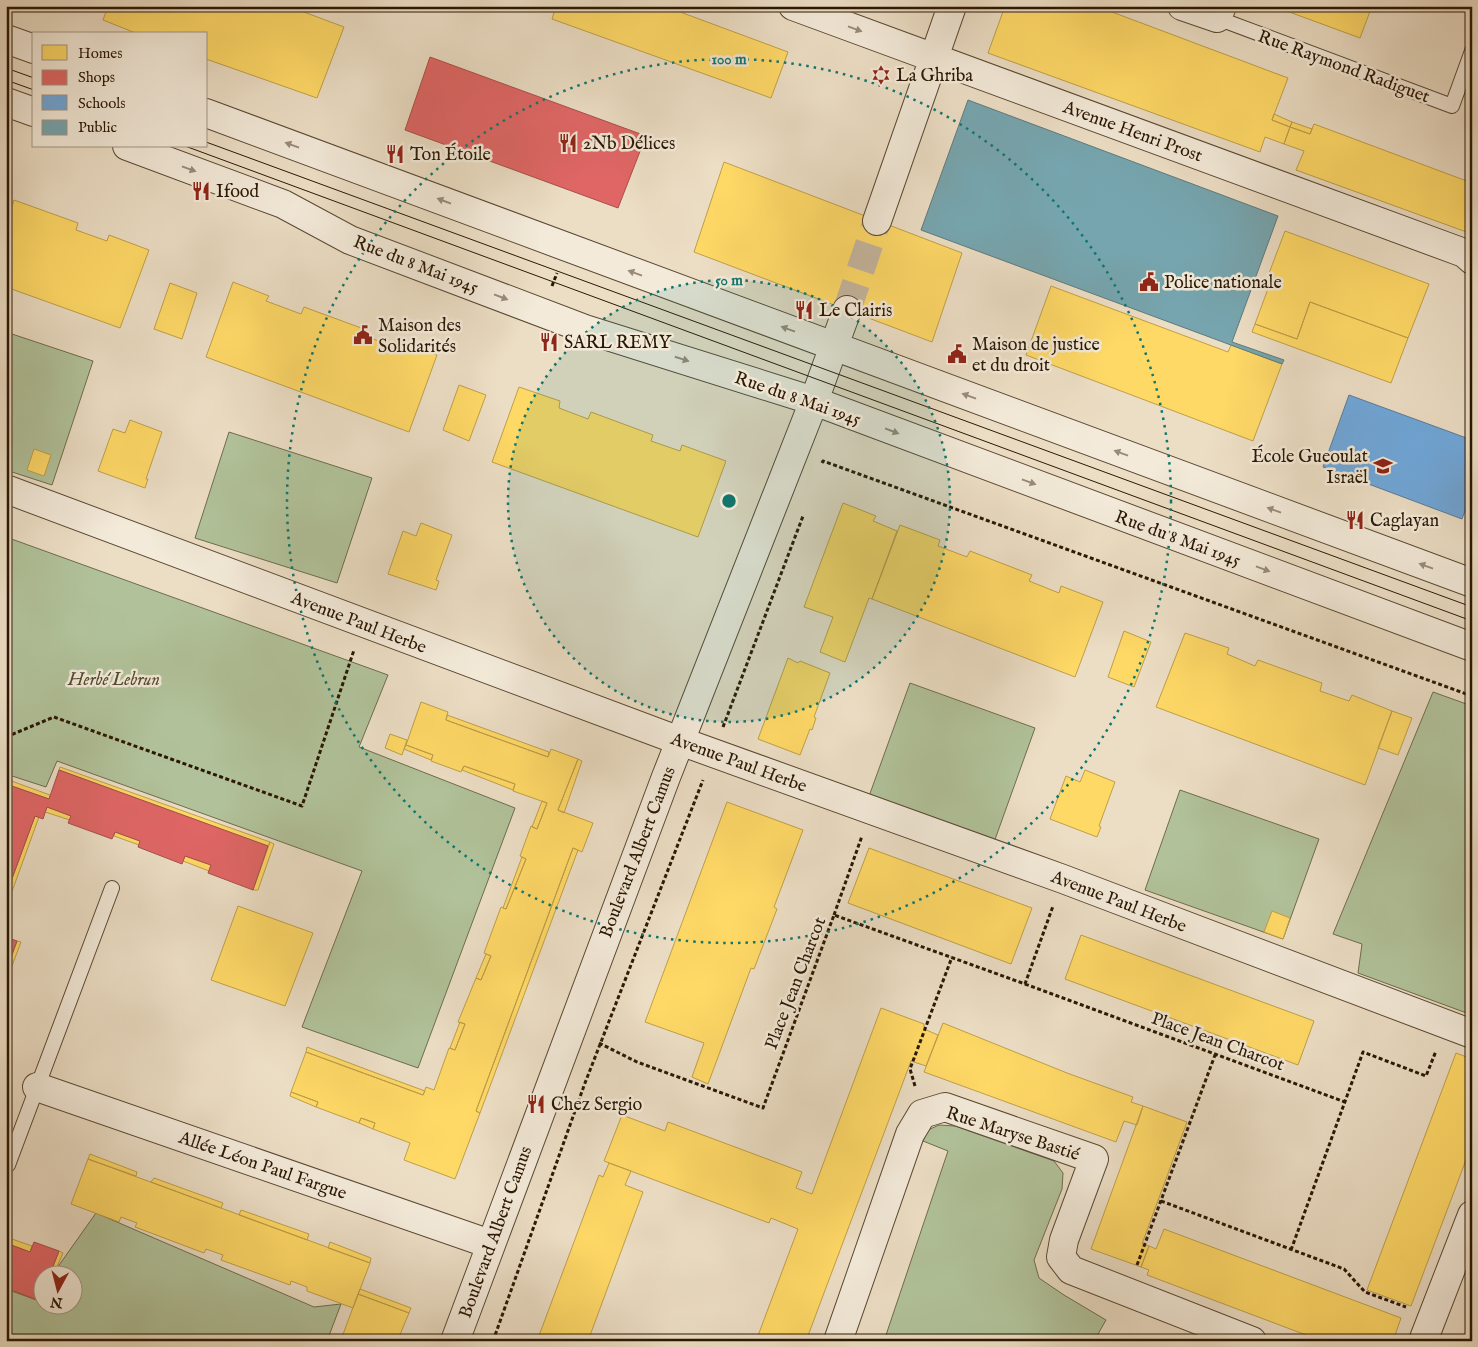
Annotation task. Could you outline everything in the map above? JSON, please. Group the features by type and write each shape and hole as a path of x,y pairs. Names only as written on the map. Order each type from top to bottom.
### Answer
{"street":[{"name":"Avenue Henri Prost","path":"793,6 1464,253 1472,260"},
{"path":"877,221 952,6"},
{"name":"Rue Raymond Radiguet","path":"1182,6 1220,12"},
{"path":"6,39 32,49"},
{"path":"6,102 32,111"},
{"path":"208,114 1472,583"},
{"name":"Rue du 8 Mai 1945","path":"132,148 283,204 350,240 586,329 814,401 1472,647"},
{"name":"Boulevard Albert Camus","path":"455,1341 680,741 848,310"},
{"name":"Avenue Paul Herbe","path":"6,489 680,741 1063,879 1472,1034"},
{"name":"Allée Léon Paul Fargue","path":"37,1087 490,1244"},
{"name":"Rue Maryse Bastié","path":"838,1341 910,1134 922,1114 945,1106 1094,1159 1064,1240 1061,1257 1070,1270 1127,1292 1203,1331 1252,1341"},
{"path":"1427,1329 1472,1215"}],"lane":[{"name":"Rue Raymond Radiguet","path":"1220,12 1452,106 1472,51"},
{"path":"8,1165 112,888"}],"path":[{"path":"542,312 567,248"},
{"path":"820,470 823,461 1472,696"},
{"path":"493,1341 601,1044 697,797 806,507"},
{"path":"6,737 54,717 302,806 364,624"},
{"path":"834,915 872,810"},
{"path":"1025,984 1063,879"},
{"name":"Place Jean Charcot","path":"601,1044 636,1062 762,1108 834,915 1345,1102"},
{"path":"922,1114 910,1069 952,957"},
{"path":"1291,1250 1363,1052 1426,1076 1446,1024"},
{"path":"570,1031 601,1044"},
{"path":"1127,1292 1215,1055"},
{"path":"1161,1201 1344,1269 1365,1292 1427,1329"}],"green space":[{"path":"6,332 93,361 52,485 6,470"},
{"path":"229,432 372,478 337,583 195,538"},
{"name":"Herbé Lebrun","path":"6,537 388,675 359,747 515,808 418,1068 302,1027 362,871 57,761 46,787 6,774"},
{"path":"910,683 1035,728 993,845 868,799"},
{"path":"1433,692 1472,706 1472,1015 1358,973 1362,944 1333,934"},
{"path":"1180,790 1319,839 1283,939 1145,890"},
{"path":"939,1125 955,1126 1054,1161 1063,1173 1062,1189 1034,1260 1039,1278 1106,1320 1094,1341 884,1341 948,1151 923,1141 928,1130"},
{"path":"96,1213 314,1307 341,1304 327,1341 6,1341 6,1289 32,1298 32,1314 82,1314 82,1264 60,1264"}],"building: Homes":[{"path":"108,6 288,6 344,27 317,98 208,60 208,32 133,32 103,20"},
{"path":"556,6 664,6 788,52 771,98 552,19"},
{"path":"1005,6 1096,6 1288,78 1272,120 1290,127 1284,144 1265,137 1260,152 988,53"},
{"path":"1273,6 1372,6 1360,38"},
{"path":"1274,114 1292,122 1290,127 1272,120"},
{"path":"1292,122 1312,129 1310,134 1290,127"},
{"path":"1314,124 1472,183 1472,234 1296,170 1304,151 1284,144 1290,127 1310,134"},
{"path":"724,162 962,253 932,342 694,252"},
{"path":"14,200 78,223 76,230 107,241 109,235 149,250 120,328 6,287 6,204 12,206"},
{"path":"1285,231 1429,284 1408,338 1310,302 1297,339 1255,324 1269,286 1265,284"},
{"path":"233,282 269,296 266,301 301,314 304,307 364,329 363,335 394,347 396,340 437,355 409,432 206,357"},
{"path":"170,283 197,293 182,339 154,329"},
{"path":"1051,286 1228,352 1231,345 1282,364 1253,441 1026,355"},
{"path":"1310,302 1408,338 1391,383 1252,332 1255,324 1297,339"},
{"path":"459,385 486,395 469,441 443,430"},
{"path":"519,387 560,401 559,408 588,419 591,412 653,435 651,441 680,451 682,445 726,461 698,537 492,462"},
{"path":"130,420 162,432 146,479 148,479 145,488 98,471 113,429 125,433"},
{"path":"34,449 51,455 44,476 27,470"},
{"path":"843,503 876,516 873,521 897,531 872,599 869,598 845,662 820,652 833,617 804,607"},
{"path":"421,523 452,535 436,580 439,581 436,590 388,574 403,531 416,536"},
{"path":"900,525 940,540 938,546 967,557 970,551 1032,575 1029,581 1059,593 1061,586 1103,602 1075,677 872,599"},
{"path":"1124,631 1151,642 1134,687 1108,677"},
{"path":"1185,633 1229,648 1227,654 1255,666 1258,660 1322,683 1320,691 1349,701 1352,695 1392,711 1365,785 1156,707"},
{"path":"788,658 830,673 814,717 816,718 812,730 810,729 800,755 758,739"},
{"path":"421,702 448,712 446,720 548,757 551,749 578,759 558,810 593,823 582,852 573,848 476,1111 480,1113 455,1179 404,1160 410,1143 373,1129 375,1123 361,1118 359,1123 316,1107 318,1102 291,1092 306,1052 423,1095 426,1087 434,1090 449,1048 455,1050 465,1024 458,1022 476,978 481,980 491,956 484,953 501,907 506,909 526,859 520,856 531,826 537,829 547,803 513,791 515,784 464,766 461,772 431,761 433,755 406,745"},
{"path":"1392,711 1412,718 1398,755 1378,748"},
{"path":"447,715 549,752 548,757 446,720"},
{"path":"390,734 407,740 402,755 385,748"},
{"path":"406,745 433,755 431,760 404,749"},
{"path":"578,759 582,761 564,813 558,810"},
{"path":"464,766 515,784 513,790 462,770"},
{"path":"60,767 270,842 268,846 59,770"},
{"path":"1085,770 1115,782 1099,826 1101,827 1097,837 1050,819 1066,776 1080,782"},
{"path":"6,779 50,795 49,799 6,784"},
{"path":"542,801 547,803 537,829 532,827"},
{"path":"727,802 803,830 774,907 777,909 754,969 751,968 708,1084 692,1077 704,1043 645,1022"},
{"path":"47,807 71,816 70,820 45,812"},
{"path":"35,816 39,817 6,908 6,895"},
{"path":"115,832 140,841 139,845 114,836"},
{"path":"270,842 274,844 258,890 253,890"},
{"path":"573,848 578,850 480,1113 476,1111"},
{"path":"869,848 1032,908 1011,964 848,903"},
{"path":"185,856 211,865 209,871 183,861"},
{"path":"522,857 526,859 506,909 503,908"},
{"path":"238,906 313,933 285,1006 211,980"},
{"path":"1272,911 1290,918 1283,939 1264,932"},
{"path":"1081,935 1314,1021 1298,1065 1065,979"},
{"path":"17,941 21,942 6,982 6,971"},
{"path":"486,954 491,956 481,980 476,978"},
{"path":"881,1008 924,1024 924,1029 938,1035 926,1066 911,1061 806,1341 756,1341 798,1229 771,1218 769,1223 604,1161 622,1115 665,1131 668,1122 802,1172 796,1188 812,1194"},
{"path":"460,1022 465,1024 455,1050 450,1048"},
{"path":"943,1023 1067,1073 1133,1097 1131,1102 1143,1106 1137,1125 1124,1121 1116,1142 924,1072"},
{"path":"307,1047 425,1091 423,1095 306,1052"},
{"path":"1456,1053 1472,1059 1472,1144 1411,1306 1367,1290"},
{"path":"291,1092 318,1102 316,1107 290,1096"},
{"path":"1143,1106 1187,1122 1142,1244 1149,1246 1141,1267 1091,1249"},
{"path":"361,1118 375,1123 373,1129 359,1123"},
{"path":"90,1154 137,1172 136,1176 88,1159"},
{"path":"88,1159 370,1263 353,1308 307,1291 307,1287 291,1281 290,1285 221,1260 223,1255 206,1249 204,1253 135,1227 137,1223 121,1217 119,1222 71,1204"},
{"path":"609,1163 631,1171 625,1185 643,1192 588,1341 537,1341 599,1175 603,1177"},
{"path":"154,1178 223,1203 221,1208 151,1182"},
{"path":"241,1210 309,1234 307,1240 239,1215"},
{"path":"1164,1229 1401,1318 1393,1341 1322,1341 1147,1275 1149,1270 1141,1267 1149,1246 1156,1249"},
{"path":"6,1237 32,1246 30,1252 6,1243"},
{"path":"330,1242 371,1258 370,1263 328,1248"},
{"path":"59,1251 63,1253 58,1264 54,1264"},
{"path":"360,1289 411,1308 409,1313 358,1294"},
{"path":"358,1294 409,1313 399,1337 393,1335 390,1341 351,1341 342,1337"}],"building: Shops":[{"path":"430,57 646,136 618,208 405,130"},
{"path":"59,770 268,846 253,890 208,873 211,865 185,856 182,864 138,847 140,841 115,832 112,839 68,823 71,816 47,807 43,819 35,816 6,895 6,784 49,799"},
{"path":"6,937 17,941 6,971"},
{"path":"34,1242 59,1251 54,1264 32,1264 32,1298 6,1288 6,1243 30,1252"}],"building: Schools":[{"path":"1349,395 1472,440 1472,492 1462,519 1323,467"}],"building: Public":[{"path":"968,100 1278,216 1232,342 1284,360 1282,364 921,230"}],"tunnel":[{"path":"847,310 877,221"}],"tram line":[{"path":"6,68 32,77"},
{"path":"6,80 32,89"},
{"path":"208,143 1472,607"},
{"path":"190,148 1472,621"}],"place":[{"name":"La Ghriba","path":"881,75"},
{"name":"2Nb Délices","path":"568,143"},
{"name":"Ton Étoile","path":"395,154"},
{"name":"Ifood","path":"201,191"},
{"name":"Police nationale","path":"1149,282"},
{"name":"Le Clairis","path":"804,310"},
{"name":"Maison des Solidarités","path":"363,335"},
{"name":"SARL REMY","path":"549,342"},
{"name":"Maison de justice et du droit","path":"957,354"},
{"name":"École Gueoulat Israël","path":"1383,466"},
{"name":"Caglayan","path":"1355,520"},
{"name":"Chez Sergio","path":"536,1104"}]}
